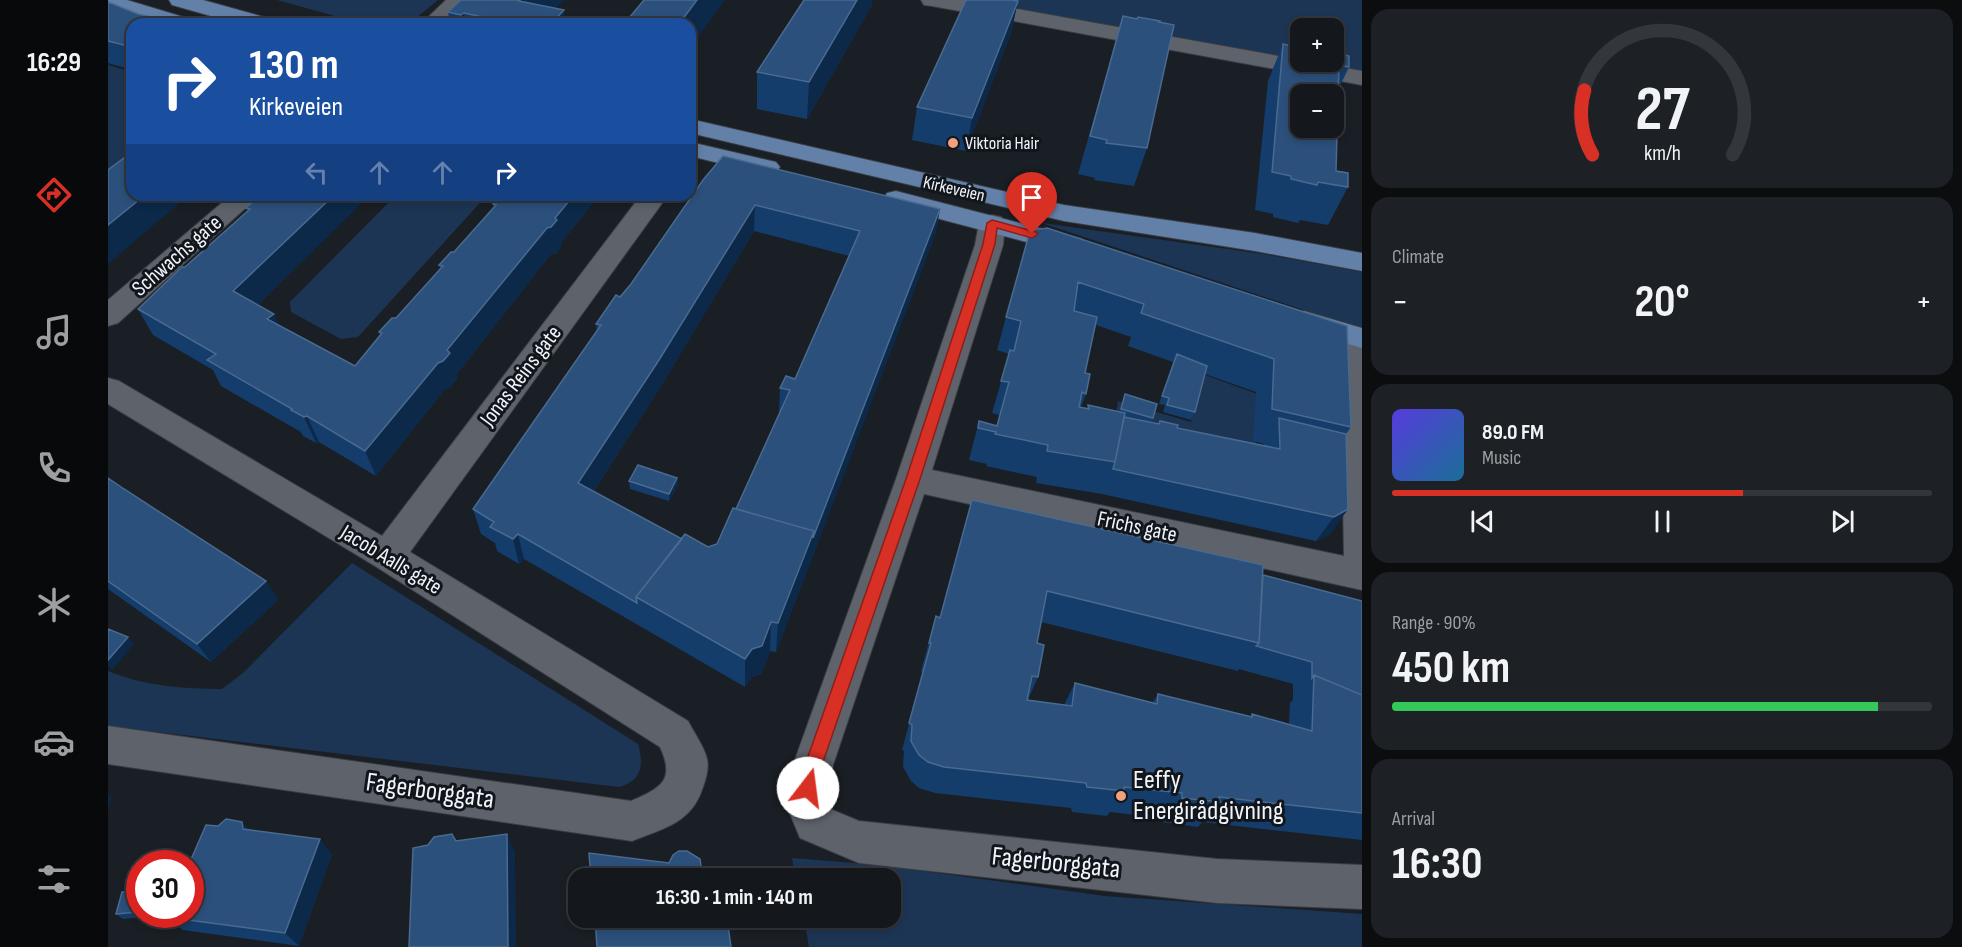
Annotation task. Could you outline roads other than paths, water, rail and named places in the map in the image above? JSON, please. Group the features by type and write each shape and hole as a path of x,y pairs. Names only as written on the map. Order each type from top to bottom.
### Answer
{"main road":[{"path":"180,0 242,18"},
{"path":"108,1 163,18"},
{"name":"Kirkeveien","path":"696,127 1064,213 1255,242 1362,262"},
{"name":"Kirkeveien","path":"696,150 992,223 1094,252"},
{"path":"1281,314 1359,337"}],"street":[{"path":"438,18 458,0"},
{"path":"932,0 1362,78"},
{"name":"Schwachs gate","path":"108,316 240,201"},
{"name":"Jonas Reins gate","path":"387,556 651,201"},
{"name":"Fagerborggata","path":"992,223 989,244 913,479 813,765 807,804 815,824 859,842 1217,881 1362,887"},
{"path":"1359,337 1362,569"},
{"name":"Jacob Aalls gate","path":"108,389 387,556 674,734"},
{"name":"Frichs gate","path":"913,479 1362,575"},
{"name":"Fagerborggata","path":"108,745 632,821 671,804 681,793 686,778 687,760 674,734"}],"place":[{"name":"Viktoria Hair","path":"953,143"},
{"name":"Eeffy Energirådgivning","path":"1121,796"}]}
